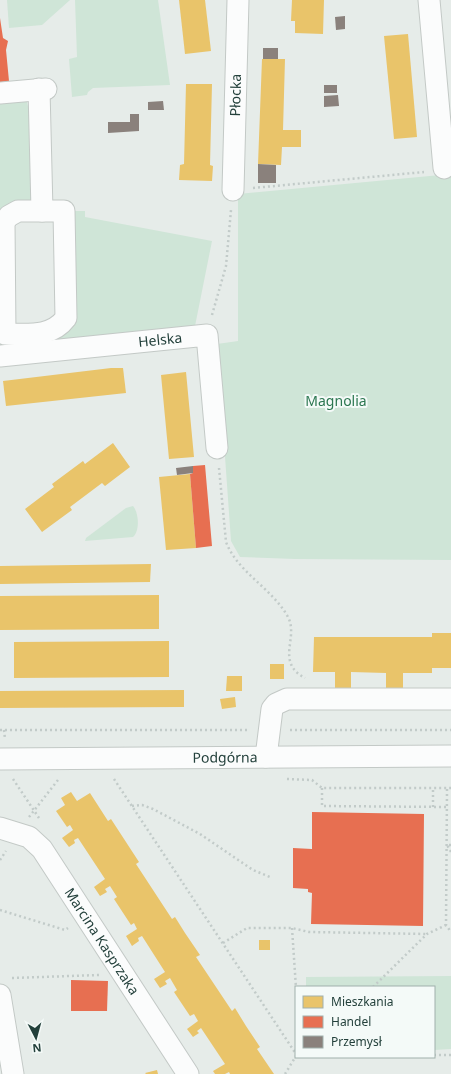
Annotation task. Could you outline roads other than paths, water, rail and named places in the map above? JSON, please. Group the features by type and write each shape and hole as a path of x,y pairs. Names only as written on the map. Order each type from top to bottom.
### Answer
{"street":[{"name":"Płocka","path":"233,190 238,0"},
{"path":"429,0 436,170"},
{"path":"0,93 42,89 42,211"},
{"path":"18,211 42,211 64,211 66,318 61,326 45,334 5,334 4,222 9,216 18,211"},
{"name":"Helska","path":"0,356 207,335 217,448"},
{"path":"266,757 272,709 276,704 287,699 451,699"},
{"name":"Podgórna","path":"0,759 451,756"},
{"name":"Marcina Kasprzaka","path":"0,828 24,834 34,840 42,848 188,1074"},
{"path":"6,986 13,1074"}],"park label":[{"name":"Magnolia","path":"336,401"}]}
